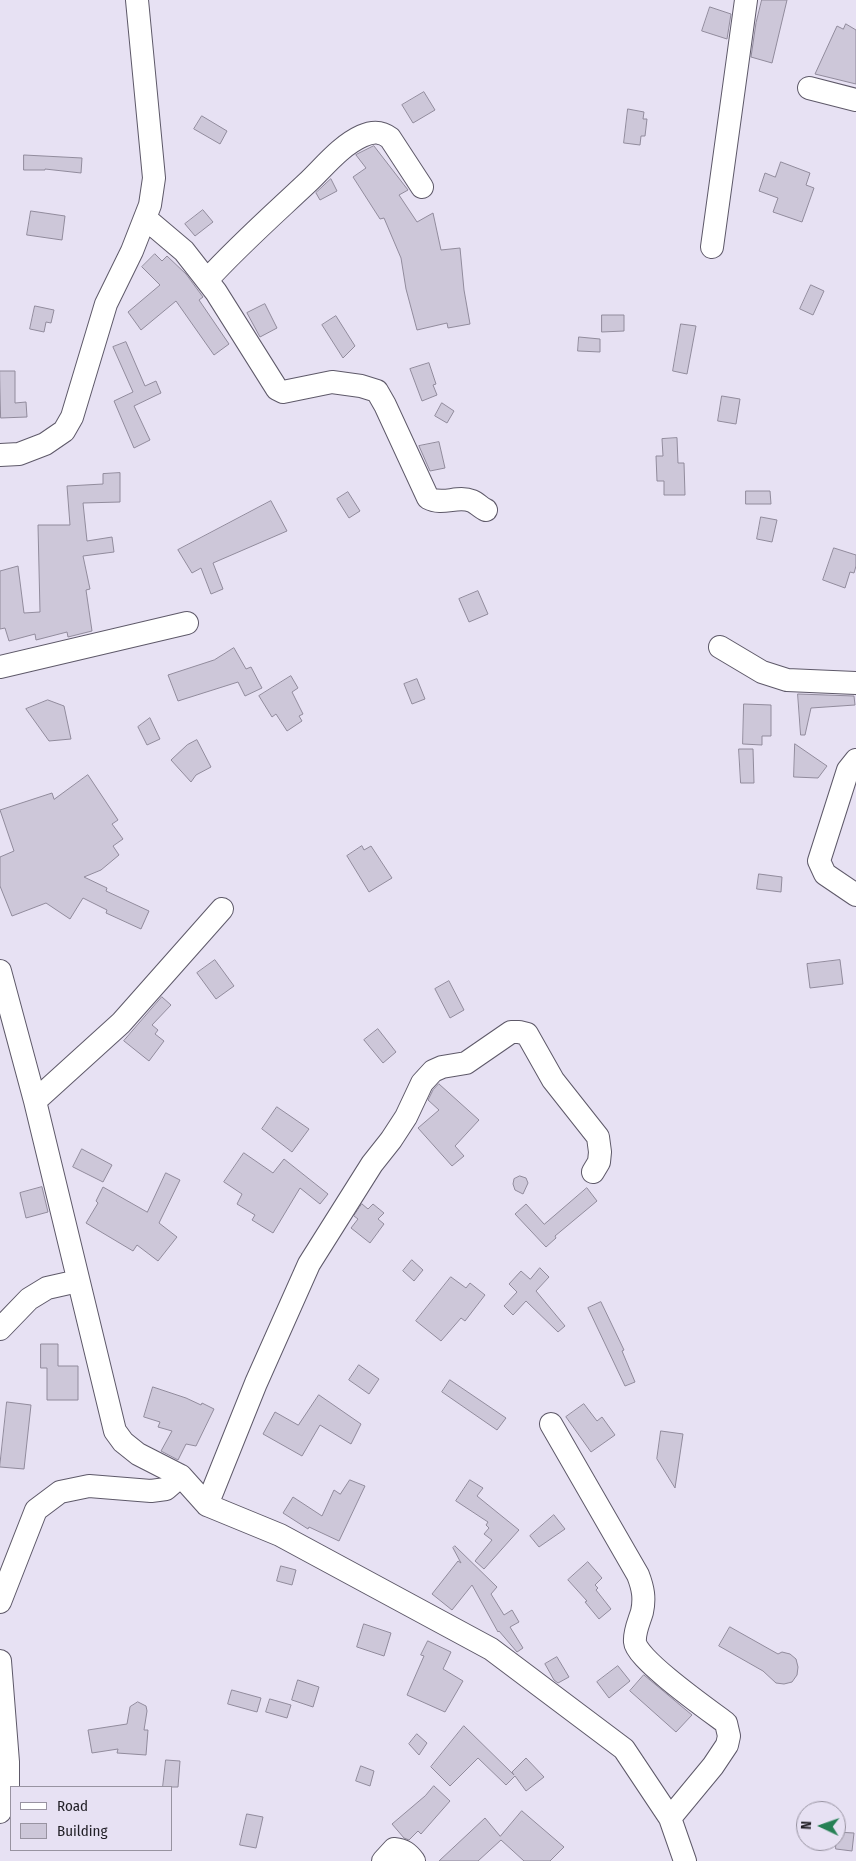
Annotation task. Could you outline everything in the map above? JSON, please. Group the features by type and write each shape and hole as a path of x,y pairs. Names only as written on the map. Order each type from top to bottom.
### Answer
{"street":[{"path":"0,455 19,454 46,444 64,431 72,417 106,304 132,251 150,205 154,178 137,0"},
{"path":"712,248 746,0"},
{"path":"809,88 856,100"},
{"path":"207,280 231,253 336,154 360,137 378,132 384,133 390,138 422,187"},
{"path":"145,218 184,251 207,280 277,389 283,392 332,382 371,388 377,391 428,498 435,502 472,501 486,510"},
{"path":"0,667 187,623"},
{"path":"720,647 762,672 787,680 856,683"},
{"path":"856,760 848,770 820,861 825,874 856,895"},
{"path":"35,1101 121,1023 222,909"},
{"path":"0,971 35,1101 115,1431 123,1442 138,1454 181,1476 207,1504 280,1535 491,1649 624,1749 670,1818 685,1861"},
{"path":"207,1504 256,1383 309,1264 372,1164 392,1140 406,1117 422,1083 433,1071 466,1062 511,1032 527,1034 553,1080 598,1137 599,1162 593,1172"},
{"path":"0,1329 29,1299 47,1288 78,1281"},
{"path":"551,1424 638,1575 644,1590 642,1612 635,1632 635,1644 638,1651 697,1702 726,1723 727,1745 713,1766 670,1818"},
{"path":"0,1602 36,1510 60,1492 89,1486 151,1491 166,1489 181,1476"},
{"path":"0,1661 8,1762 8,1790 0,1812"},
{"path":"383,1861 394,1849 408,1853 414,1861"}],"building":[{"path":"762,0 787,0 772,63 751,57 756,23"},
{"path":"710,7 731,14 727,39 702,31"},
{"path":"846,24 856,30 856,84 815,74 837,26 843,29"},
{"path":"424,92 435,110 413,123 402,105"},
{"path":"628,109 644,112 643,119 647,119 645,136 641,136 640,145 624,143"},
{"path":"202,116 227,131 220,144 194,129"},
{"path":"374,146 408,190 399,195 417,222 433,213 441,250 460,248 464,290 470,324 448,328 447,323 417,330 406,289 401,258 384,218 380,219 353,177 366,168 356,155"},
{"path":"24,155 82,158 81,173 45,169 24,170"},
{"path":"781,162 810,173 806,185 814,188 802,222 773,212 778,198 759,191 765,173 775,177"},
{"path":"331,179 337,191 320,200 316,193"},
{"path":"203,210 213,222 195,236 185,224"},
{"path":"31,211 65,216 62,240 27,235"},
{"path":"155,254 162,261 167,256 186,274 203,297 199,300 229,344 214,355 176,301 141,330 128,312 160,285 142,267"},
{"path":"811,285 824,291 813,315 800,309"},
{"path":"265,304 277,328 260,337 247,313"},
{"path":"35,306 54,310 51,323 46,322 44,332 30,329"},
{"path":"602,315 624,315 624,331 602,332"},
{"path":"336,316 355,346 343,358 322,325"},
{"path":"681,324 696,326 687,374 673,371"},
{"path":"579,337 600,339 600,352 578,351"},
{"path":"126,342 145,386 156,381 161,393 134,406 150,440 134,448 114,401 133,392 113,347"},
{"path":"429,363 436,384 433,385 437,395 422,401 410,369"},
{"path":"0,371 15,371 15,403 26,402 27,417 1,418"},
{"path":"722,396 740,399 736,424 718,421"},
{"path":"442,403 454,411 447,423 435,416"},
{"path":"677,438 678,463 684,463 685,495 664,495 664,481 657,481 656,456 663,456 662,439"},
{"path":"439,442 445,468 430,471 419,446"},
{"path":"120,473 120,502 83,503 87,541 112,537 114,552 83,556 90,589 86,590 92,631 68,637 67,632 36,640 35,634 9,641 5,628 0,629 0,571 18,566 24,613 40,612 38,525 70,525 67,486 103,484 103,474"},
{"path":"746,491 770,491 771,504 746,504"},
{"path":"348,492 360,511 349,518 337,499"},
{"path":"271,501 287,531 213,563 223,589 211,594 201,568 192,573 178,550"},
{"path":"761,517 777,520 772,542 757,539"},
{"path":"834,548 856,555 854,573 850,572 845,588 823,580"},
{"path":"478,591 488,614 469,622 459,599"},
{"path":"234,648 246,669 251,667 262,688 245,696 238,682 178,701 168,675 214,660"},
{"path":"291,676 298,688 292,692 303,714 299,716 302,721 287,731 276,714 272,717 259,696"},
{"path":"417,679 425,699 412,704 404,684"},
{"path":"798,694 854,696 855,705 811,708 805,735 801,735"},
{"path":"48,700 64,706 71,739 49,741 26,709"},
{"path":"744,704 771,705 771,736 762,736 762,745 743,744"},
{"path":"150,718 160,739 147,745 138,727"},
{"path":"197,740 211,767 196,775 191,782 171,760 187,745"},
{"path":"795,744 827,766 818,778 794,777"},
{"path":"739,749 753,749 754,783 741,783"},
{"path":"88,775 118,820 112,824 123,839 113,846 119,855 101,870 84,877 107,888 106,891 149,911 141,929 106,913 107,910 83,898 70,919 46,903 12,916 0,886 0,857 14,851 0,810 52,793 54,799"},
{"path":"362,846 364,850 371,846 392,878 369,892 347,856"},
{"path":"759,874 782,877 781,892 757,889"},
{"path":"215,960 234,986 216,999 197,973"},
{"path":"840,960 843,984 810,988 807,964"},
{"path":"449,981 464,1010 450,1018 435,989"},
{"path":"162,997 171,1005 152,1025 158,1030 155,1034 164,1041 149,1061 124,1041"},
{"path":"378,1029 396,1052 383,1063 364,1040"},
{"path":"439,1084 479,1120 455,1146 464,1156 452,1166 418,1128 439,1110 428,1100 433,1090"},
{"path":"277,1107 309,1129 292,1152 262,1129"},
{"path":"82,1149 112,1165 103,1182 73,1167"},
{"path":"244,1153 273,1173 284,1159 328,1194 320,1204 300,1188 273,1233 252,1220 255,1215 237,1204 242,1194 224,1182"},
{"path":"166,1173 180,1180 159,1223 177,1237 158,1261 137,1245 133,1251 86,1223 98,1203 96,1201 103,1187 147,1212"},
{"path":"520,1176 526,1178 528,1183 523,1194 515,1190 513,1184 514,1179"},
{"path":"42,1187 48,1212 26,1218 20,1193"},
{"path":"587,1188 597,1201 555,1236 556,1238 546,1247 515,1214 526,1204 544,1224"},
{"path":"362,1204 368,1209 373,1204 384,1213 378,1219 384,1224 370,1243 351,1228 358,1219 354,1216"},
{"path":"412,1260 423,1270 414,1281 403,1271"},
{"path":"540,1268 549,1277 536,1291 565,1326 558,1332 526,1301 513,1315 504,1306 517,1292 509,1284 521,1271 530,1279"},
{"path":"451,1277 466,1288 470,1283 485,1295 465,1321 461,1318 441,1341 416,1321"},
{"path":"601,1302 624,1350 622,1351 635,1382 625,1386 588,1308"},
{"path":"41,1344 58,1344 58,1366 78,1366 78,1400 47,1400 47,1368 41,1368"},
{"path":"359,1365 379,1379 369,1394 349,1380"},
{"path":"450,1380 506,1418 497,1430 442,1392"},
{"path":"153,1387 201,1405 202,1403 214,1409 196,1446 186,1444 178,1460 161,1451 172,1431 158,1427 160,1422 144,1417"},
{"path":"319,1395 361,1424 351,1444 320,1425 302,1456 263,1434 275,1412 298,1425"},
{"path":"7,1402 31,1405 24,1469 0,1467"},
{"path":"584,1404 597,1421 602,1417 615,1435 591,1452 566,1417"},
{"path":"661,1431 683,1434 675,1488 657,1459"},
{"path":"350,1480 365,1486 339,1541 309,1527 308,1529 283,1513 293,1497 322,1516 334,1490 340,1494"},
{"path":"470,1480 483,1488 477,1496 519,1530 484,1569 475,1561 492,1540 484,1534 489,1528 486,1525 488,1522 456,1501"},
{"path":"554,1515 565,1529 539,1547 530,1536"},
{"path":"455,1546 497,1587 491,1594 504,1615 512,1610 519,1622 510,1627 523,1648 517,1652 498,1632 472,1585 452,1610 432,1594 458,1561 461,1563 453,1548"},
{"path":"588,1562 602,1578 595,1585 598,1588 596,1590 611,1609 599,1619 585,1602 587,1601 568,1580"},
{"path":"281,1566 296,1570 292,1585 277,1581"},
{"path":"364,1624 391,1633 384,1656 357,1647"},
{"path":"730,1627 778,1654 782,1652 790,1654 796,1659 797,1675 792,1682 776,1683 763,1671 719,1646"},
{"path":"428,1641 451,1652 443,1669 463,1681 445,1712 407,1695 424,1656 421,1655"},
{"path":"557,1657 569,1677 558,1683 554,1680 545,1664"},
{"path":"618,1666 630,1681 609,1698 597,1682"},
{"path":"644,1675 692,1715 676,1732 630,1691"},
{"path":"298,1680 319,1687 313,1707 292,1700"},
{"path":"232,1690 261,1698 257,1712 228,1704"},
{"path":"270,1699 291,1705 287,1718 266,1712"},
{"path":"138,1702 146,1706 147,1711 144,1730 148,1730 146,1755 117,1753 118,1749 92,1753 88,1730 127,1724 130,1707"},
{"path":"464,1726 514,1775 512,1772 526,1758 544,1777 526,1791 515,1776 506,1785 478,1758 450,1786 431,1767"},
{"path":"417,1734 427,1743 419,1755 409,1744"},
{"path":"166,1760 180,1761 178,1787 163,1786"},
{"path":"361,1766 374,1771 370,1786 356,1781"},
{"path":"434,1786 450,1801 421,1834 418,1831 409,1840 404,1838 392,1824"},
{"path":"522,1811 564,1847 550,1861 524,1861 501,1840 478,1861 439,1861 485,1818 500,1836"},
{"path":"247,1814 263,1817 256,1848 240,1845"},
{"path":"846,1833 854,1833 852,1851 846,1850"}]}
